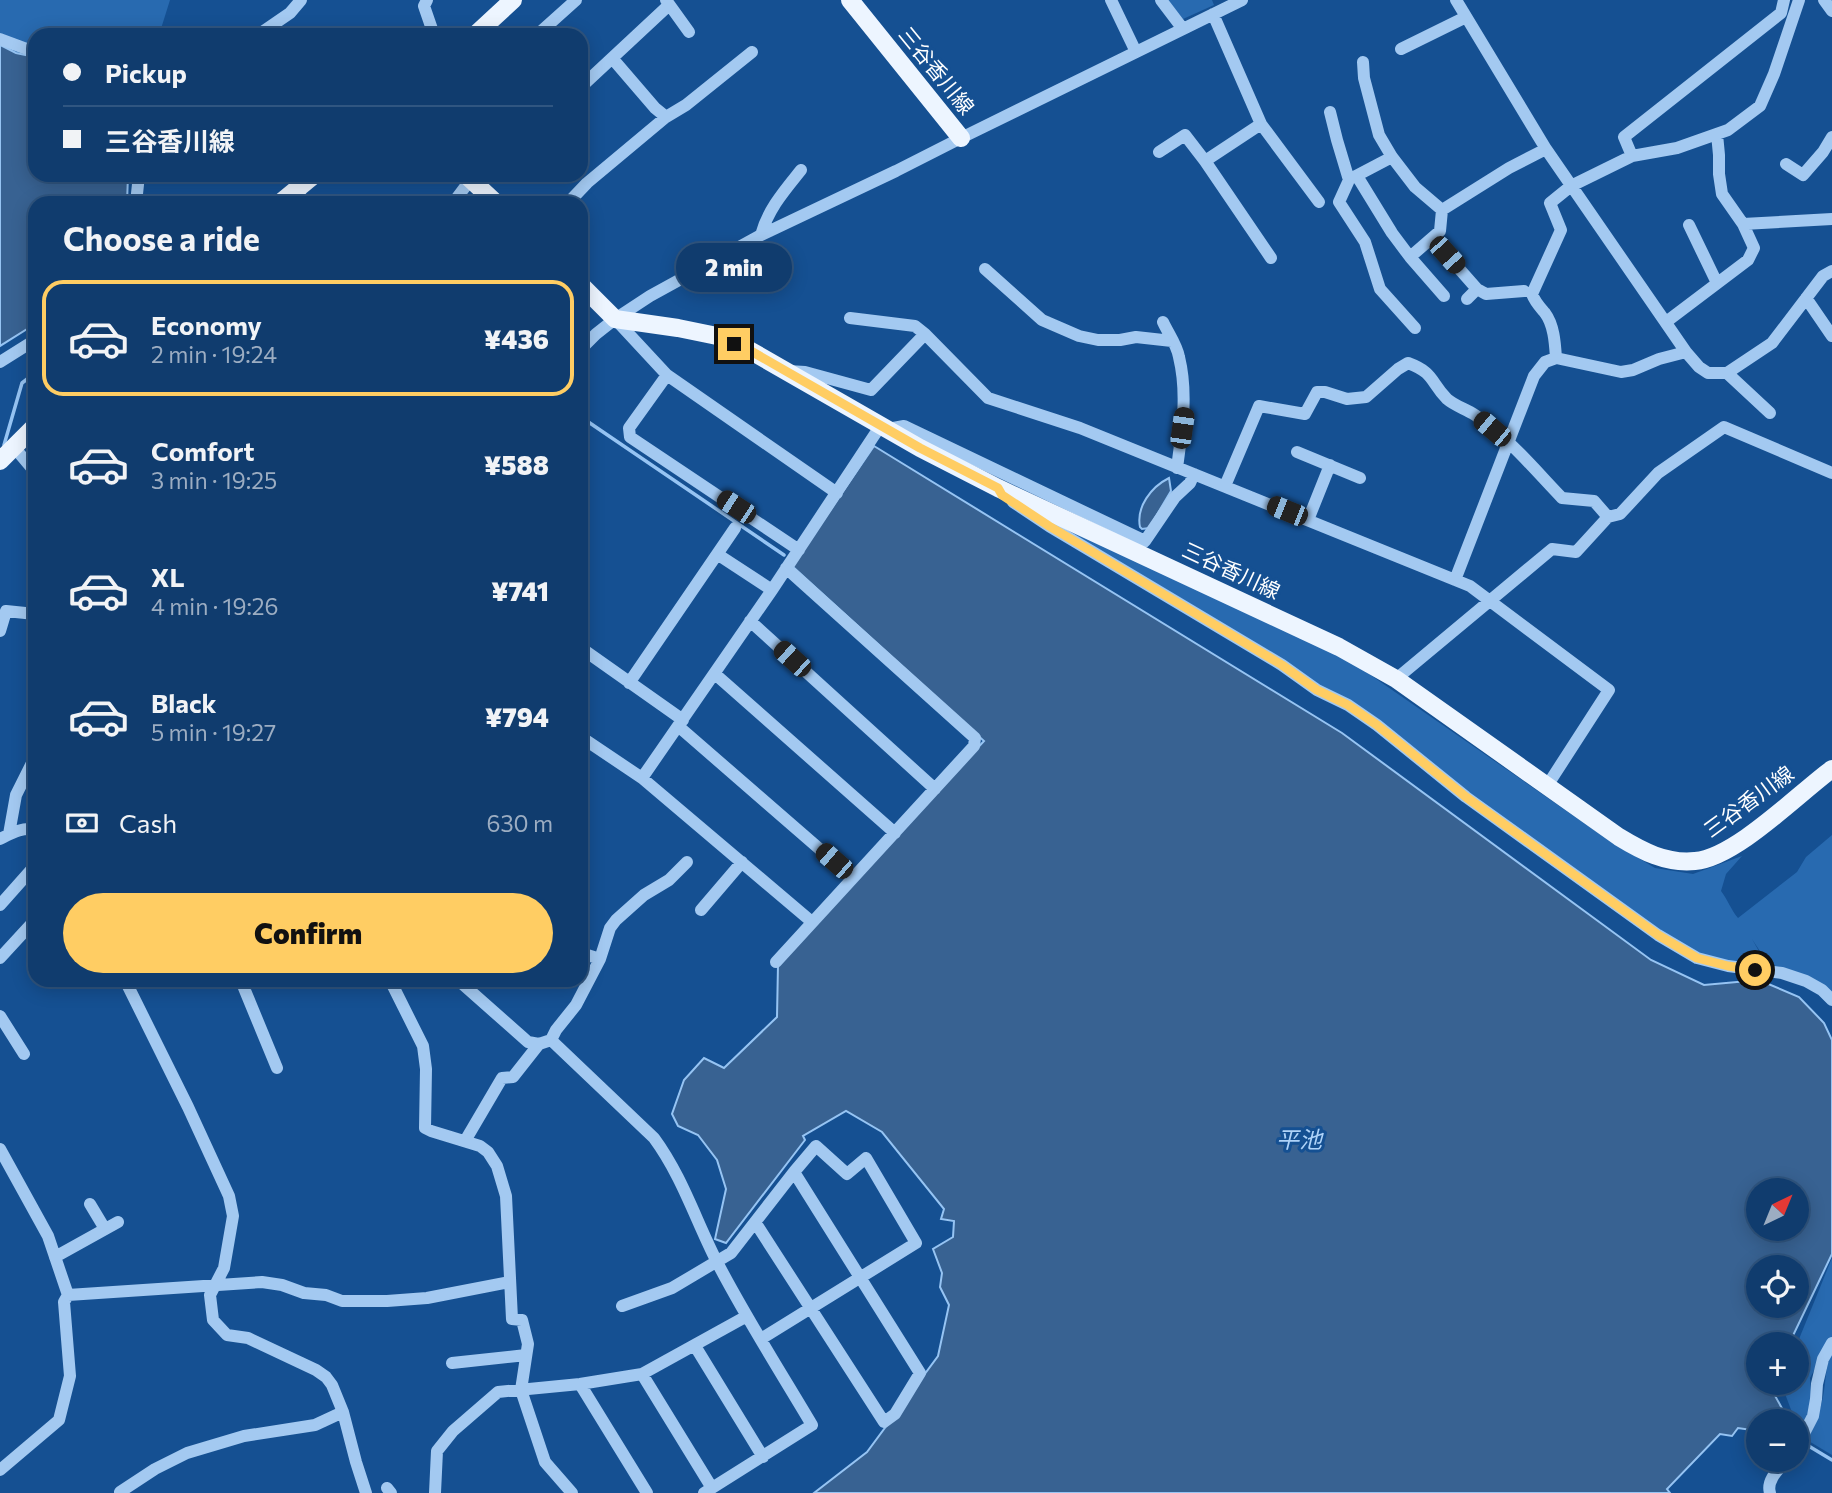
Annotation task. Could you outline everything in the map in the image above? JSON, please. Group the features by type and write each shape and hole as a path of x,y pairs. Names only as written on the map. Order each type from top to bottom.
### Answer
{"main road":[{"path":"483,28 513,0"},
{"name":"三谷香川線","path":"850,0 961,138"},
{"path":"473,182 488,196"},
{"path":"588,292 615,318"},
{"name":"三谷香川線","path":"615,318 717,336 751,351 920,448 998,488 1339,647 1396,680 1639,849 1666,859 1696,861 1719,855 1737,844 1832,769"},
{"path":"0,461 28,433"}],"street":[{"path":"268,28 290,13 301,0"},
{"path":"553,0 563,11"},
{"path":"545,28 576,0"},
{"path":"1111,0 1136,52"},
{"path":"1161,0 1183,29"},
{"path":"588,338 650,296 761,235 1242,0"},
{"path":"1456,0 1546,149 1699,367 1709,373 1727,373 1772,343 1823,276 1832,271"},
{"path":"1632,156 1624,137 1781,13 1784,0"},
{"path":"1556,358 1554,335 1532,293 1561,230 1550,203 1571,186 1632,156 1677,148 1728,130 1760,106 1799,0"},
{"path":"1824,0 1832,11"},
{"path":"424,2 432,28"},
{"path":"588,80 668,3 689,32"},
{"path":"1213,14 1261,124 1319,202"},
{"path":"1401,49 1466,17"},
{"path":"0,39 28,49"},
{"path":"575,196 666,117 686,105 752,52"},
{"path":"612,58 666,117"},
{"path":"1363,62 1364,78 1379,135 1415,187 1442,211"},
{"path":"1330,112 1337,140 1353,178 1410,257 1444,296"},
{"path":"1205,161 1261,124"},
{"path":"1666,322 1748,260 1754,248 1744,225 1722,194 1717,134"},
{"path":"1158,152 1185,135 1270,258"},
{"path":"1786,164 1803,175 1823,152 1832,136"},
{"path":"1442,211 1509,168 1546,149"},
{"path":"1392,157 1353,178 1339,202 1365,242 1380,289 1415,328"},
{"path":"761,235 771,209 801,170"},
{"path":"1410,257 1440,231 1442,211"},
{"path":"1744,225 1832,219"},
{"path":"1689,225 1717,284"},
{"path":"1432,238 1478,289 1486,294 1524,291"},
{"path":"985,269 1042,320 1079,336 1098,340 1136,337 1172,341"},
{"path":"1467,299 1478,289"},
{"path":"1805,298 1832,336"},
{"path":"615,318 667,375 837,493"},
{"path":"850,318 915,326 988,398 1080,428 1470,586 1609,690 1547,786"},
{"path":"1163,322 1179,354 1185,409 1177,467"},
{"path":"787,371 805,372 871,390 925,334"},
{"path":"0,362 28,344"},
{"path":"1455,580 1534,376 1545,362 1556,358 1621,372 1686,352"},
{"path":"1225,486 1259,406 1305,414 1317,392 1347,399 1366,397 1408,363 1422,368 1433,378 1448,400 1475,414 1509,443 1562,498 1594,501 1608,517"},
{"path":"1727,373 1770,413"},
{"path":"667,375 629,429 630,437 799,550"},
{"path":"642,778 885,427 904,426 1145,541 1175,497 1191,483 1194,474"},
{"path":"1396,680 1552,549 1576,552 1608,517 1620,514 1658,473 1724,427 1832,473"},
{"path":"14,447 28,464"},
{"path":"1297,452 1360,478"},
{"path":"1819,467 1832,457"},
{"path":"1308,520 1330,466"},
{"path":"998,488 1002,495 1049,526 1282,665 1317,690 1348,705 1466,797 1658,935 1697,958 1728,966 1782,972 1806,981 1822,990 1832,1000"},
{"path":"629,683 735,528"},
{"path":"717,554 772,590"},
{"path":"776,962 974,747 975,738 786,568"},
{"path":"0,631 6,611 28,613"},
{"path":"750,621 935,789"},
{"path":"588,658 629,683 680,723 853,878"},
{"path":"715,674 895,833"},
{"path":"588,742 642,778 812,922"},
{"path":"4,837 16,795 28,771"},
{"path":"4,837 28,829"},
{"path":"588,982 615,920 644,895 669,880 687,862"},
{"path":"701,909 742,862"},
{"path":"0,905 28,881"},
{"path":"0,958 28,928"},
{"path":"588,955 600,958"},
{"path":"129,987 229,1196 233,1216 224,1268 210,1295 213,1320 227,1335 248,1338 326,1377 343,1412 366,1493"},
{"path":"245,987 277,1068"},
{"path":"394,987 423,1046 426,1069 425,1128 480,1146 488,1152 497,1166 506,1196 512,1319 522,1320 528,1344 521,1390 545,1462 572,1493"},
{"path":"466,987 528,1042 545,1042 654,1138 667,1156 716,1260 812,1425 708,1490 642,1374"},
{"path":"465,1141 502,1078 513,1077 556,1030 576,1005 585,987"},
{"path":"0,1016 24,1054"},
{"path":"622,1306 672,1288 731,1253 816,1146 846,1174 866,1158 916,1243 761,1339"},
{"path":"0,1149 48,1236 68,1295 64,1302 70,1376 58,1420 0,1471"},
{"path":"0,1177 12,1169"},
{"path":"755,1222 884,1422 895,1414 920,1373 794,1172"},
{"path":"90,1204 105,1229"},
{"path":"55,1257 118,1222"},
{"path":"68,1295 262,1282 282,1285 304,1293 326,1295 342,1301 387,1301 427,1298 510,1282"},
{"path":"435,1493 437,1451 453,1431 498,1392 580,1384 642,1374 747,1316"},
{"path":"1809,1424 1813,1416 1823,1359 1832,1343"},
{"path":"695,1346 763,1457"},
{"path":"452,1363 526,1355"},
{"path":"580,1384 647,1493"},
{"path":"120,1492 155,1469 187,1453 244,1436 315,1424 343,1412"},
{"path":"1770,1493 1768,1487 1777,1472"}],"shaded area":[{"path":"0,0 170,0 161,28 28,28 28,56 0,45"},
{"path":"1167,0 1212,0 1214,5 1183,19"},
{"path":"1058,524 1346,658 1607,839 1655,868 1693,874 1742,856 1726,874 1721,891 1738,918 1797,872 1806,857 1832,835 1832,996 1771,968 1752,939 1769,969 1697,956 1318,688"},
{"path":"1832,1258 1832,1337 1810,1378 1812,1405 1809,1412 1809,1409 1791,1409 1786,1395 1809,1395 1809,1332 1802,1332"},
{"path":"1832,1352 1832,1455 1809,1441 1820,1408"}],"water":[{"path":"0,45 28,56 28,182 128,182 127,196 28,196 28,328 0,346"},
{"name":"平池","path":"874,446 1342,733 1651,960 1704,985 1759,980 1799,997 1824,1023 1832,1040 1832,1254 1809,1302 1809,1255 1746,1255 1746,1318 1801,1318 1795,1332 1746,1332 1746,1395 1775,1395 1782,1409 1746,1409 1746,1429 1738,1428 1732,1436 1720,1434 1667,1489 1670,1493 814,1493 867,1452 938,1356 949,1305 940,1287 942,1273 933,1249 953,1237 954,1221 941,1219 944,1209 882,1132 846,1111 803,1136 805,1140 726,1243 715,1239 726,1189 717,1160 698,1135 678,1126 672,1114 684,1080 704,1058 724,1068 777,1017 778,965 984,741 792,566"},
{"path":"1169,478 1171,491 1149,528 1142,529 1140,512 1146,498"}],"waterway":[{"path":"4,445 22,383 28,378"},
{"path":"588,422 784,555"},
{"path":"1809,1446 1832,1460"}],"route":[{"path":"734,344 751,351 920,448 998,488 1002,495 1049,526 1282,665 1317,690 1348,705 1466,797 1658,935 1697,958 1755,970"}]}
